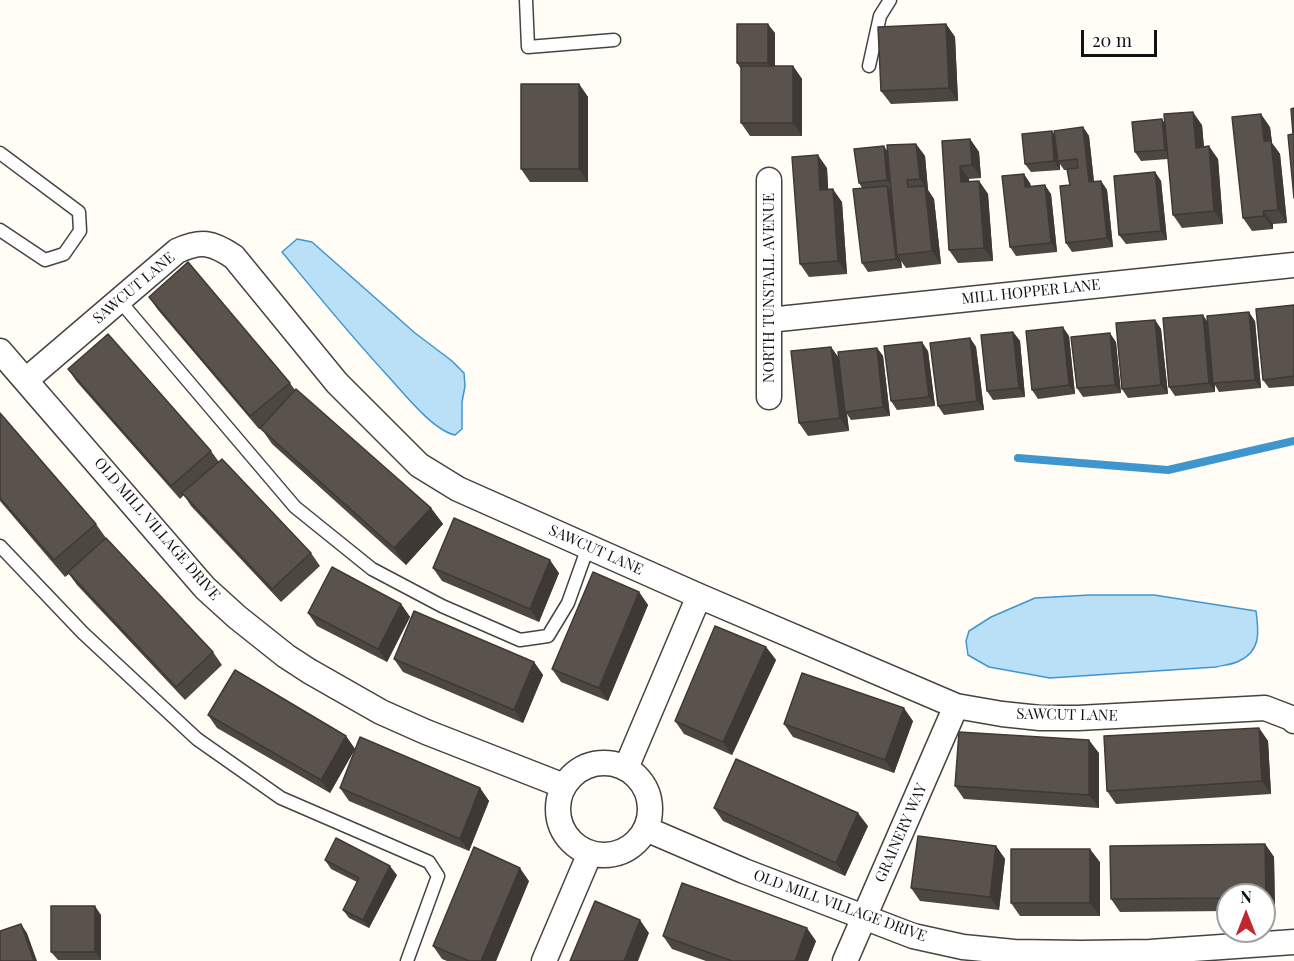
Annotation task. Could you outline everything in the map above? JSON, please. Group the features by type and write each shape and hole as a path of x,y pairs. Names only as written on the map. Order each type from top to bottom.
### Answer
{"street":[{"name":"NORTH TUNSTALL AVENUE","path":"769,180 769,397"},
{"name":"SAWCUT LANE","path":"26,380 177,251 191,245 206,244 223,249 234,257 337,383 419,465 458,489 699,596 956,706 1030,717 1078,718 1265,708 1294,721"},
{"name":"MILL HOPPER LANE","path":"769,320 1294,265"},
{"name":"OLD MILL VILLAGE DRIVE","path":"0,351 206,588 237,617 286,656 381,712 564,786"},
{"path":"626,768 699,596"},
{"name":"GRAINERY WAY","path":"845,961 956,706"},
{"path":"598,763 626,768 638,777 646,788 650,801 650,815 646,829 629,849 616,854 590,853 577,847 568,838 561,825 558,812 559,799 564,786 573,775 585,767 598,763"},
{"name":"OLD MILL VILLAGE DRIVE","path":"646,829 744,871 864,918 913,936 963,947 1014,952 1150,952 1294,942"},
{"path":"544,961 590,853"}],"lane":[{"path":"526,0 528,47 614,40"},
{"path":"869,66 880,16 890,0"},
{"path":"0,153 80,212 80,231 64,254 45,260 0,230"},
{"path":"119,300 295,507 372,568 432,600 520,640 548,636 568,603 588,547"},
{"path":"0,546 82,633 196,740 281,798 429,862 438,876 407,961"}],"water":[{"path":"297,239 312,242 464,373 462,429 455,435 437,426 409,400 282,252"},
{"path":"1154,595 1256,611 1257,640 1246,657 1216,667 1050,678 989,667 968,655 966,641 969,631 991,617 1035,598"}],"building":[{"path":"737,24 768,24 768,63 737,63"},
{"path":"946,24 949,88 881,91 878,27"},
{"path":"741,66 793,66 793,123 741,123"},
{"path":"521,84 579,84 579,169 521,169"},
{"path":"1294,108 1294,198 1288,135 1293,134 1291,109"},
{"path":"1193,112 1196,148 1209,146 1214,211 1173,215 1164,114"},
{"path":"1261,114 1264,141 1271,141 1278,210 1263,211 1264,216 1243,218 1232,117"},
{"path":"1162,119 1165,150 1135,152 1132,122"},
{"path":"1083,127 1089,182 1101,181 1107,238 1066,243 1060,186 1070,185 1067,169 1078,168 1077,159 1058,161 1054,131"},
{"path":"1052,131 1054,161 1025,164 1022,134"},
{"path":"970,139 972,165 960,166 961,182 979,181 984,248 949,250 942,141"},
{"path":"916,144 920,179 907,180 908,187 925,186 932,251 897,255 887,145"},
{"path":"884,146 887,180 859,183 854,149"},
{"path":"818,155 820,190 833,189 838,261 800,264 792,157"},
{"path":"1155,172 1161,231 1119,235 1114,176"},
{"path":"1024,174 1025,187 1045,185 1051,243 1010,247 1002,176"},
{"path":"887,186 896,259 862,263 853,189"},
{"path":"188,262 290,383 250,416 149,297"},
{"path":"1294,305 1294,376 1263,380 1256,309"},
{"path":"1249,312 1255,380 1213,383 1207,316"},
{"path":"1203,315 1209,383 1169,387 1163,318"},
{"path":"1155,320 1161,385 1122,389 1116,323"},
{"path":"1063,327 1069,385 1032,390 1026,331"},
{"path":"1013,332 1019,388 987,391 981,335"},
{"path":"1110,333 1115,385 1077,388 1071,337"},
{"path":"108,334 211,451 171,486 68,369"},
{"path":"970,338 977,401 938,406 930,343"},
{"path":"922,342 929,397 891,401 884,346"},
{"path":"831,347 840,418 799,423 791,351"},
{"path":"877,348 883,407 845,412 838,352"},
{"path":"296,389 431,508 394,548 260,428"},
{"path":"0,413 96,524 54,560 0,498"},
{"path":"222,459 311,553 272,589 182,493"},
{"path":"454,518 550,560 530,609 433,568"},
{"path":"106,538 213,652 176,687 68,572"},
{"path":"332,567 401,604 378,649 308,613"},
{"path":"593,572 639,592 599,688 552,669"},
{"path":"414,611 534,662 514,710 394,659"},
{"path":"715,626 766,647 723,742 675,721"},
{"path":"235,670 346,736 321,780 208,715"},
{"path":"802,673 904,708 885,760 784,724"},
{"path":"1259,728 1262,781 1107,791 1104,736"},
{"path":"959,732 1089,740 1089,795 955,786"},
{"path":"360,737 480,788 460,839 340,788"},
{"path":"736,759 858,813 836,863 714,808"},
{"path":"918,836 996,846 990,897 911,888"},
{"path":"336,838 390,866 363,920 343,910 359,878 325,860"},
{"path":"1265,844 1266,883 1216,883 1216,898 1111,899 1110,846"},
{"path":"474,847 520,868 481,961 469,961 433,946"},
{"path":"1011,849 1090,849 1090,903 1011,903"},
{"path":"682,883 807,928 795,961 732,961 663,936"},
{"path":"595,901 640,920 624,961 570,961"},
{"path":"51,906 95,906 95,952 51,952"},
{"path":"21,924 34,961 0,961 0,931"}],"waterway":[{"path":"1018,458 1168,470 1294,441"}]}
